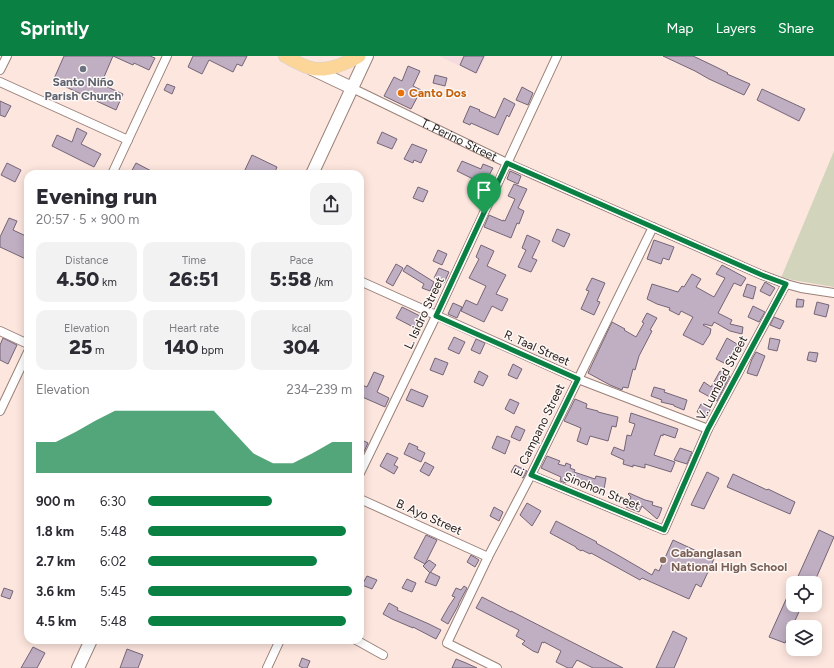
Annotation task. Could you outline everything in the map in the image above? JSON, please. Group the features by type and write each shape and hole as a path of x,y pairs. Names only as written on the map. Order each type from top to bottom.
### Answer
{"main road":[{"path":"285,56 310,68 318,69 351,61 359,56"}],"street":[{"path":"0,70 7,56"},
{"path":"114,170 167,56"},
{"path":"314,170 367,56"},
{"name":"L. Isidro Street","path":"364,465 436,316 557,56"},
{"name":"T. Perino Street","path":"310,68 507,163 749,269 786,284 834,293"},
{"path":"0,82 128,140"},
{"name":"E. Campano Street","path":"497,668 447,643 488,557 531,475 653,227"},
{"name":"R. Taal Street","path":"364,283 578,379 708,429"},
{"name":"V. Lumbad Street","path":"664,530 708,429 786,284"},
{"path":"0,331 24,342"},
{"path":"0,411 24,360"},
{"name":"Sinohon Street","path":"531,475 664,530"},
{"name":"B. Ayo Street","path":"364,501 488,557"},
{"path":"78,668 89,644"},
{"path":"267,668 278,644"},
{"path":"363,644 383,655"}],"shaded area":[{"path":"439,56 486,56 477,74"}],"green space":[{"path":"834,151 834,287 781,278"}],"building":[{"name":"Santo Niño Parish Church","path":"64,56 113,56 101,84 123,94 116,110 53,81"},
{"path":"113,56 150,56 155,58 149,70"},
{"path":"193,56 247,56 242,66 237,64 233,72 209,60 202,74 188,67"},
{"path":"464,56 484,56 476,73 460,65"},
{"path":"663,56 693,56 750,84 744,95"},
{"path":"408,66 420,71 413,86 421,90 411,109 384,96 394,77 402,81"},
{"path":"435,75 447,78 445,86 433,83"},
{"path":"167,84 175,87 172,94 164,90"},
{"path":"522,87 533,93 528,105 516,100"},
{"path":"762,89 805,109 799,121 757,100"},
{"path":"504,98 515,104 509,117 507,115 498,135 471,123 470,125 463,122 470,106 495,118"},
{"path":"0,101 11,106 5,117 0,115"},
{"path":"77,128 87,133 81,144 101,154 94,167 52,146 57,135 72,142"},
{"path":"382,132 397,139 392,149 377,143"},
{"path":"412,144 427,150 421,163 414,160 413,163 404,159"},
{"path":"252,155 277,167 276,170 245,170"},
{"path":"462,161 481,169 483,164 493,168 487,179 485,178 478,193 471,190 475,180 457,171"},
{"path":"7,163 21,170 15,182 1,175"},
{"path":"136,163 149,170 132,170"},
{"path":"510,171 521,176 518,184 507,179"},
{"path":"514,184 527,189 518,208 524,211 511,238 484,227 489,215 505,221 515,199 508,196"},
{"path":"418,187 428,191 423,202 413,198"},
{"path":"9,218 17,221 13,230 24,235 24,258 0,247 0,237"},
{"path":"557,229 570,234 564,247 552,241"},
{"path":"527,235 540,241 532,258 537,260 531,272 518,267 526,250 522,248"},
{"path":"654,240 674,247 669,260 663,258 661,264 647,259"},
{"path":"481,245 494,251 487,266 506,275 496,294 508,299 502,311 492,306 484,322 461,311 466,300 477,305 486,286 469,278 479,259 476,257"},
{"path":"438,250 447,254 442,265 433,261"},
{"path":"396,264 403,268 393,286 386,282"},
{"path":"407,265 434,282 430,291 422,288 424,284 403,271"},
{"path":"722,265 746,278 741,286 734,283 718,313 732,320 730,324 743,327 742,334 730,331 714,322 712,326 704,324 703,325 711,329 710,334 703,345 683,335 693,317 681,311 679,315 669,310 670,308 647,299 652,284 678,292 682,286 684,287 692,274 701,279 696,287 714,297 725,278 716,274"},
{"path":"439,268 449,272 444,283 434,278"},
{"path":"592,278 605,283 597,301 600,302 594,315 581,309 589,291 586,290"},
{"path":"765,282 775,288 770,296 760,291"},
{"path":"747,284 756,287 753,299 743,296"},
{"path":"797,299 804,300 803,307 796,307"},
{"path":"817,302 829,305 826,317 814,314"},
{"path":"453,303 462,307 457,318 448,314"},
{"path":"753,306 765,312 759,322 748,317"},
{"path":"402,307 420,316 415,328 396,318"},
{"path":"647,313 657,318 639,356 635,370 633,369 628,388 623,387 622,390 588,373 612,322 636,337 644,323 642,322"},
{"path":"774,317 784,321 780,329 770,325"},
{"path":"454,337 465,342 459,354 448,349"},
{"path":"3,338 17,345 8,364 0,360 0,345"},
{"path":"727,338 737,344 726,364 716,359"},
{"path":"770,338 780,340 777,351 768,349"},
{"path":"476,339 485,343 480,354 471,350"},
{"path":"756,352 765,356 757,376 747,373"},
{"path":"809,352 818,353 816,362 807,360"},
{"path":"435,358 448,363 443,375 430,370"},
{"path":"513,364 522,369 517,379 508,375"},
{"path":"479,371 488,376 483,386 474,382"},
{"path":"720,371 730,376 717,401 699,391 704,382 711,387"},
{"path":"374,372 384,376 377,392 389,398 385,407 364,398 364,386 367,387"},
{"path":"654,387 665,390 664,392 687,400 684,410 674,405 661,402 662,400 651,396"},
{"path":"411,389 428,396 423,407 406,400"},
{"path":"510,399 519,403 514,414 505,409"},
{"path":"575,399 587,404 586,408 618,417 616,427 612,426 608,441 590,436 587,445 577,441 581,428 564,421"},
{"path":"701,404 711,408 707,416 697,412"},
{"path":"631,413 678,429 675,438 663,434 663,436 661,435 654,455 675,462 671,472 645,464 645,468 623,464 624,460 611,454 614,447 624,451 627,435 631,436 635,424 629,422"},
{"path":"516,426 525,430 520,441 511,437"},
{"path":"497,436 510,441 505,454 492,448"},
{"path":"364,441 368,443 364,452"},
{"path":"409,443 418,447 417,449 425,453 421,462 404,454"},
{"path":"680,448 692,452 687,464 674,460"},
{"path":"387,453 398,458 394,465 398,467 394,474 380,466"},
{"path":"547,456 560,461 558,464 565,466 566,463 571,465 570,468 575,470 574,472 595,479 596,476 606,478 603,495 593,493 594,487 572,480 571,482 567,480 566,483 560,481 561,477 541,468"},
{"path":"425,462 434,467 429,476 420,471"},
{"path":"515,465 527,471 523,478 511,472"},
{"path":"707,472 719,478 704,509 691,505"},
{"path":"733,474 795,502 790,514 727,487"},
{"path":"629,493 653,502 652,505 662,508 657,519 642,506 639,512 626,507 631,497 628,494"},
{"path":"527,503 541,511 532,526 520,515"},
{"path":"494,507 503,512 499,521 490,516"},
{"path":"556,521 597,542 596,543 652,575 655,569 659,571 673,540 714,559 701,587 696,584 689,599 642,578 640,580 591,553 581,551 550,533"},
{"path":"819,530 834,537 817,576 798,576"},
{"path":"426,535 437,540 425,564 414,558"},
{"path":"471,555 479,560 475,567 467,562"},
{"path":"429,560 436,565 430,573 423,566"},
{"path":"430,572 440,577 436,586 425,582"},
{"path":"367,576 377,580 372,589 364,586 364,581"},
{"path":"407,579 416,583 412,592 402,588"},
{"path":"464,586 467,588 448,624 441,620 455,597 452,596 456,588 461,590"},
{"path":"4,588 13,591 10,599 1,596"},
{"path":"482,597 623,668 593,668 577,660 572,668 568,668 556,662 561,651 544,642 542,642 538,653 533,651 522,644 525,641 516,636 519,630 476,608"},
{"path":"786,599 786,612 799,612 795,620 786,620 785,643 769,637"},
{"path":"389,603 398,608 397,610 441,630 436,639 383,614"},
{"path":"673,631 687,638 674,668 656,668"},
{"path":"33,647 45,653 37,668 21,668"},
{"path":"127,649 143,655 138,668 120,668"},
{"path":"302,658 310,661 307,668 299,666"},
{"path":"456,659 466,663 477,668 452,668"}],"place":[{"name":"Santo Niño Parish Church","path":"83,69"},
{"name":"Canto Dos","path":"401,93"},
{"name":"Cabanglasan National High School","path":"663,560"}],"route":[{"path":"507,163 762,275 786,284 708,429 664,530 531,475 578,379 436,316 484,214 507,163"}]}
